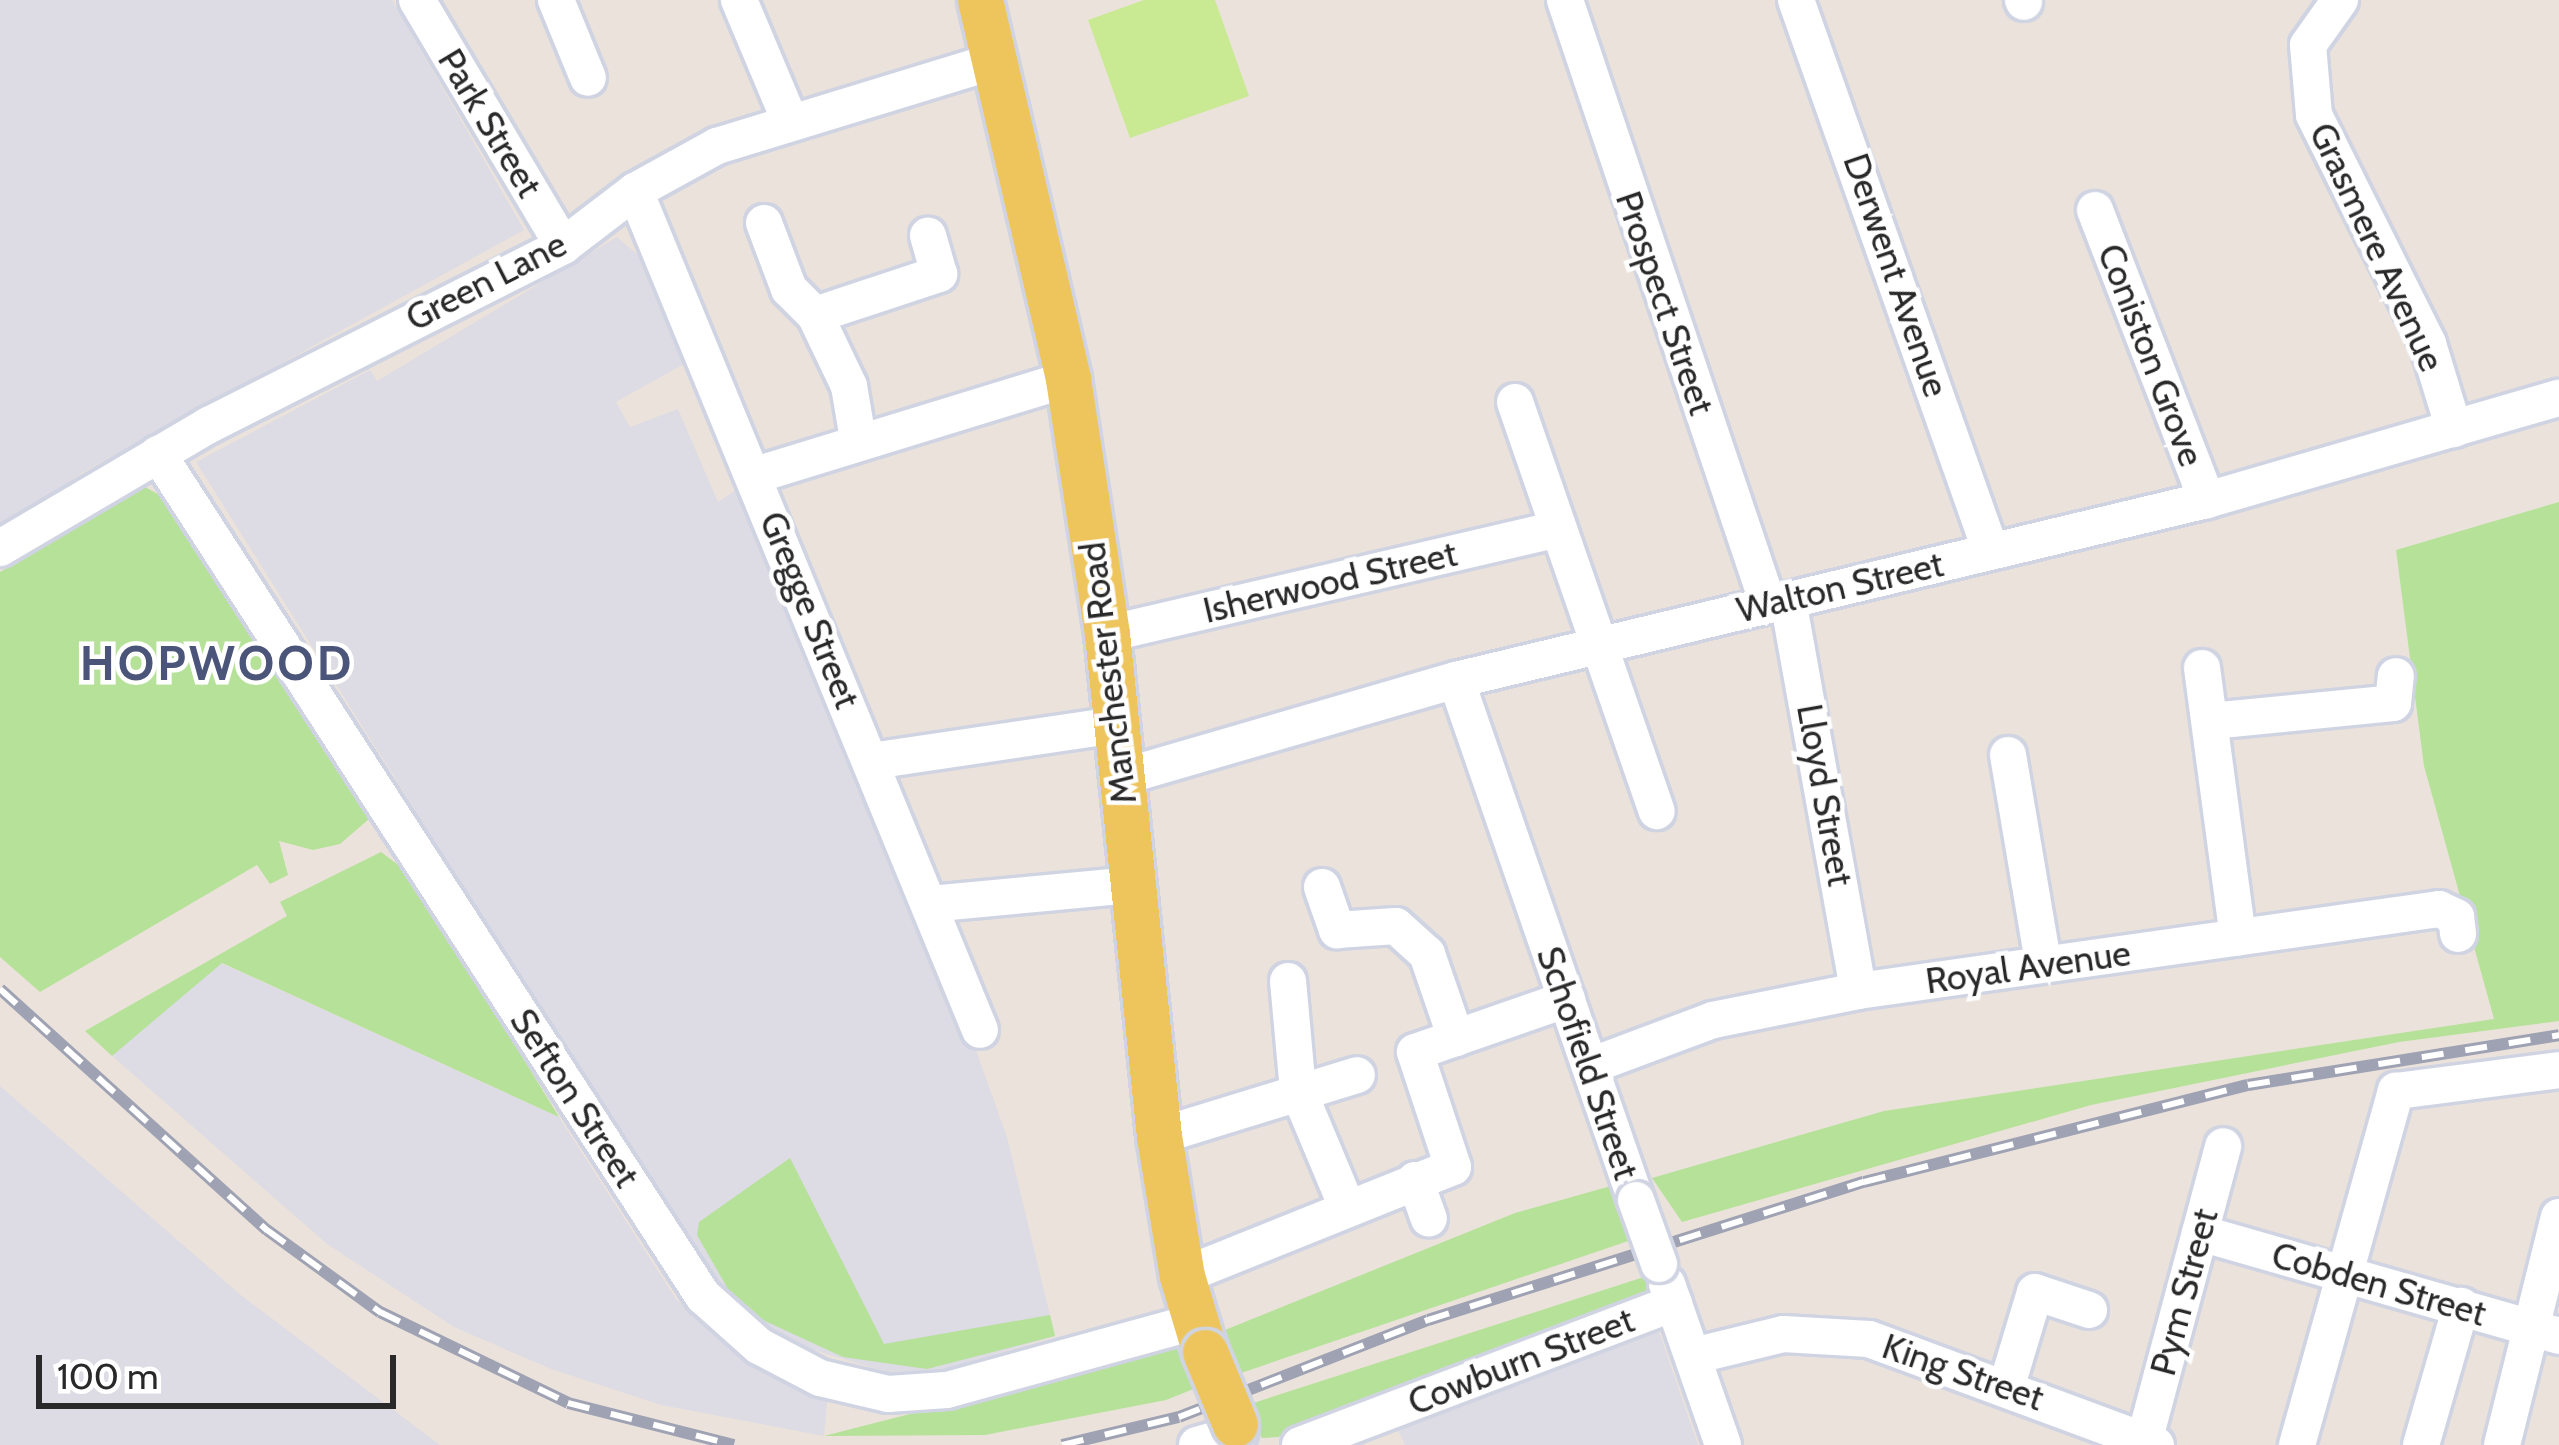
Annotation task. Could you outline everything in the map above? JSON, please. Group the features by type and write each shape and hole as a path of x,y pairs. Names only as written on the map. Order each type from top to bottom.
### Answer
{"main road":[{"name":"Manchester Road","path":"980,0 991,62 1042,248 1068,379 1107,634 1159,1136 1182,1276 1229,1437"}],"street":[{"name":"Park Street","path":"417,0 563,246"},
{"path":"739,0 789,119"},
{"name":"Prospect Street","path":"1565,0 1778,602"},
{"name":"Derwent Avenue","path":"1796,0 1991,552"},
{"name":"Grasmere Avenue","path":"2340,0 2308,46 2314,115 2428,344 2454,429"},
{"path":"562,2 588,78"},
{"name":"Green Lane","path":"0,548 158,454 413,317 563,246 635,191 789,119 991,62"},
{"name":"Gregge Street","path":"635,191 756,475 980,1030"},
{"name":"Coniston Grove","path":"2096,210 2206,500"},
{"path":"764,223 790,289 815,315 848,386 858,440"},
{"path":"815,315 939,274 928,236"},
{"path":"756,475 1068,379"},
{"name":"Walton Street","path":"1122,777 1456,680 2206,500 2559,398"},
{"path":"1515,403 1554,530 1657,812"},
{"name":"Sefton Street","path":"158,454 703,1296 759,1346 820,1378 888,1394 947,1390 1201,1336"},
{"name":"Isherwood Street","path":"1107,634 1554,530"},
{"name":"Lloyd Street","path":"1778,602 1858,991"},
{"path":"2201,668 2238,938"},
{"path":"2211,721 2393,704 2396,676"},
{"name":"Schofield Street","path":"1456,680 1723,1445"},
{"path":"872,761 1117,725"},
{"path":"2008,755 2043,963"},
{"path":"930,904 1131,885"},
{"path":"1322,887 1337,930 1396,926 1427,954 1456,1038"},
{"name":"Royal Avenue","path":"1590,1066 1714,1020 1858,991 2439,908 2456,917 2458,934"},
{"path":"1288,981 1298,1090 1346,1205"},
{"path":"1182,1276 1346,1205 1453,1167 1404,1056 1567,999"},
{"path":"2297,1445 2396,1090 2559,1070"},
{"path":"1159,1136 1357,1075"},
{"name":"Pym Street","path":"2151,1442 2223,1146"},
{"path":"1415,1180 1429,1219"},
{"path":"2502,1445 2543,1332 2559,1217"},
{"name":"Cobden Street","path":"2200,1233 2543,1332"},
{"path":"2007,1385 2035,1292 2089,1310"},
{"name":"Cowburn Street","path":"1300,1445 1383,1431 1674,1303"},
{"path":"2421,1445 2461,1306"},
{"name":"King Street","path":"1693,1356 1783,1334 1869,1339 2007,1385 2151,1442"}],"shaded area":[{"path":"0,0 392,0 524,230 82,473 0,531"},
{"path":"617,237 638,255 684,364 616,402 630,427 678,409 718,502 736,490 857,787 867,783 938,944 1007,1137 1055,1336 928,1374 887,1372 777,1339 713,1284 196,462 370,370 377,381"},
{"path":"221,963 559,1117 676,1299 748,1364 828,1394 824,1436 661,1405 551,1369 454,1327 327,1244 112,1056"},
{"path":"0,1086 242,1296 440,1445 0,1445"},
{"path":"1656,1323 1698,1445 1405,1445 1391,1416"}],"green space":[{"path":"1144,0 1215,0 1249,96 1130,138 1088,20"},
{"path":"143,486 167,499 365,799 369,819 340,844 313,850 279,841 288,875 270,884 257,865 40,992 0,957 0,572"},
{"path":"2559,502 2559,1021 2399,1042 2091,1105 1682,1222 1652,1178 1884,1111 2494,1019 2424,766 2396,550"},
{"path":"381,852 409,873 559,1117 222,963 112,1056 85,1031 287,916 280,902"},
{"path":"790,1158 884,1344 1050,1315 1055,1336 927,1369 843,1357 765,1321 728,1289 697,1235 699,1222"},
{"path":"1618,1184 1637,1238 1235,1375 1225,1330 1515,1213"},
{"path":"1647,1276 1650,1295 1278,1437 1262,1438 1244,1406"},
{"path":"1175,1346 1201,1386 1166,1400 985,1435 824,1436"}],"railway":[{"path":"0,989 267,1230 380,1312 568,1403 734,1445"},
{"path":"1062,1445 1179,1417 1428,1320 1864,1182 2248,1085 2559,1035"}],"district":[{"name":"HOPWOOD","path":"217,664"}]}
